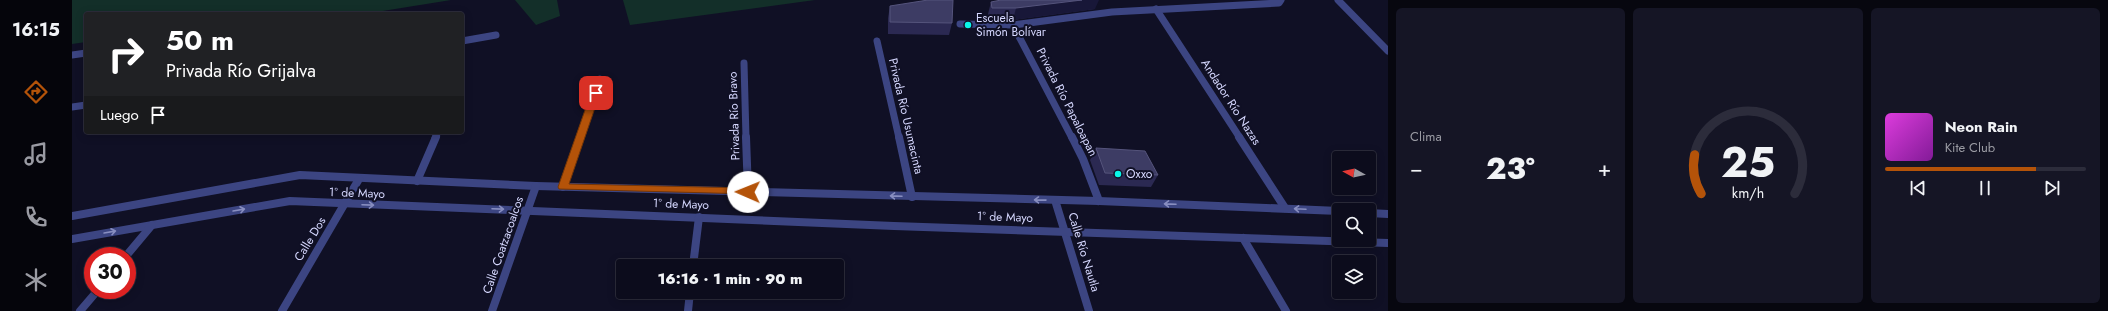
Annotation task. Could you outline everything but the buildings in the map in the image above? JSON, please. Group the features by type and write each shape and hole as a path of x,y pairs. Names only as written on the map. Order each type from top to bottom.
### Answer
{"street":[{"path":"960,24 1004,23 1013,25 1156,9 1279,3 1281,0"},
{"path":"1338,0 1388,51"},
{"name":"Andador Río Nazas","path":"1156,9 1285,208"},
{"name":"Privada Río Papaloapan","path":"1013,25 1083,160 1099,201"},
{"path":"464,41 496,35"},
{"name":"Privada Río Usumacinta","path":"877,41 912,197"},
{"path":"72,55 84,53"},
{"name":"Privada Río Bravo","path":"744,63 748,192"},
{"path":"563,187 600,79"},
{"path":"72,107 84,105"},
{"path":"417,181 437,134"},
{"name":"1° de Mayo","path":"72,216 300,175 360,179 563,187 1099,201 1332,211"},
{"name":"Calle Dos","path":"282,311 360,179"},
{"name":"Calle Coatzacoalcos","path":"492,311 536,186"},
{"name":"Calle Río Nautla","path":"1055,200 1066,231 1089,311"},
{"name":"1° de Mayo","path":"72,239 290,201 345,205 699,216 894,226 1388,243"},
{"path":"1376,213 1388,214"},
{"path":"694,259 699,216"},
{"path":"134,247 152,225"},
{"path":"1243,238 1286,311"},
{"path":"80,311 90,299"},
{"path":"688,311 689,299"}],"green space":[{"path":"72,0 451,0 376,12 84,12 84,42 72,44"},
{"path":"515,0 557,0 560,16 536,25"},
{"path":"623,0 815,0 630,25"}],"place":[{"name":"Escuela Simón Bolívar","path":"968,25"},
{"name":"Oxxo","path":"1118,174"}],"route":[{"path":"596,93 563,187 748,192"}]}
